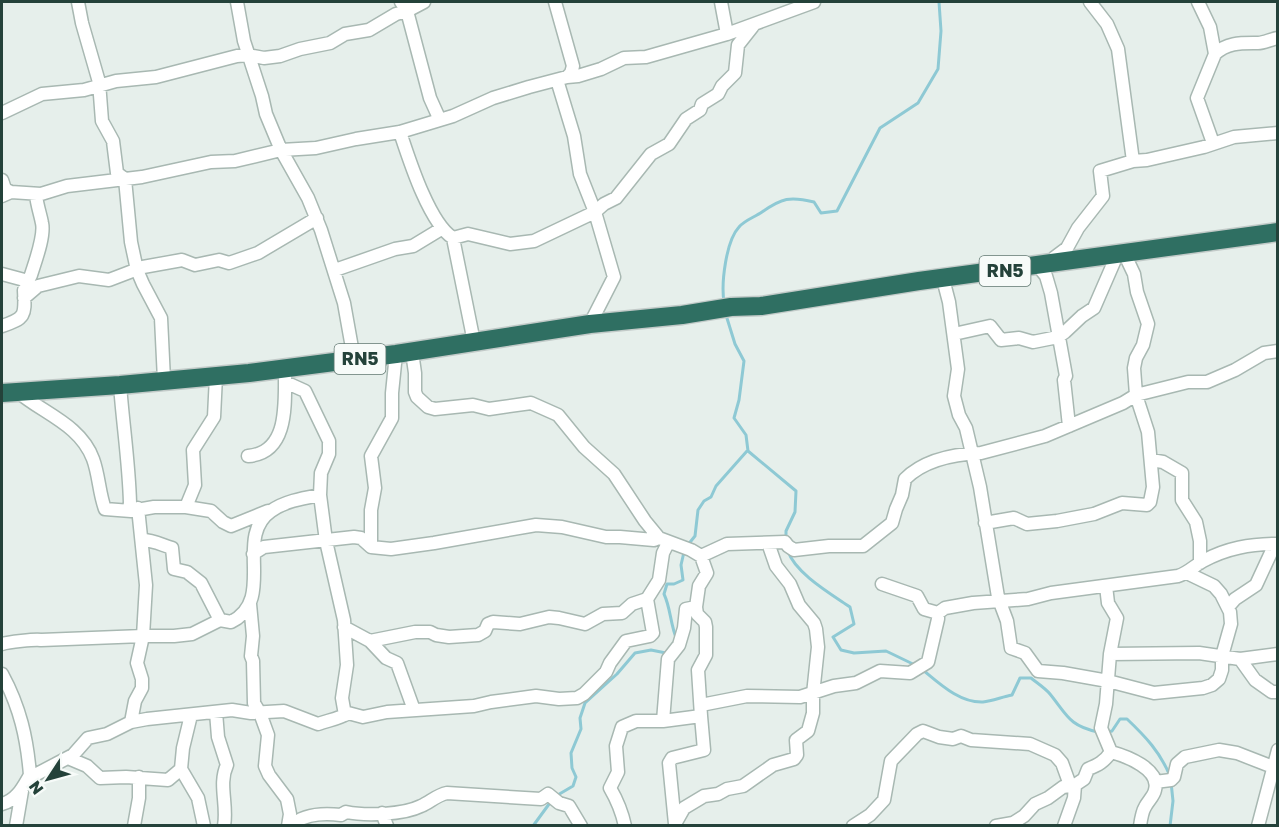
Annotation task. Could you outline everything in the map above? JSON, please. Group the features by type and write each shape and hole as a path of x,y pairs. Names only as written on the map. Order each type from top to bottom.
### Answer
{"highway":[{"name":"RN5","path":"9,392 216,376 285,375 354,359 590,324 761,306 1278,232"}],"street":[{"path":"78,2 99,87 102,122 113,141 117,173 125,179 131,242 137,270 161,318 164,380"},
{"path":"237,2 248,56 266,114 281,150 317,219 334,270 344,303 354,359"},
{"path":"404,6 424,2"},
{"path":"555,2 573,66 572,71 562,78"},
{"path":"721,2 727,34"},
{"path":"2,180 6,194 36,195 67,186 125,179 186,169 211,162 235,161 281,150 316,148 400,132 439,118 453,116 493,98 601,69 624,58 646,57 727,34 814,2"},
{"path":"1090,2 1107,24 1118,49 1133,161"},
{"path":"1198,2 1210,27 1215,54"},
{"path":"2,114 42,94 99,87 116,81 156,77 227,58 280,56 330,43 345,34 369,30 401,12 404,6"},
{"path":"404,6 430,98 439,118"},
{"path":"453,238 468,234 506,244 530,242 595,212 619,196 651,154 669,144 686,119 700,110 702,104 718,94 722,86 737,70 736,51 741,41 756,24"},
{"path":"1213,144 1197,99 1215,54 1230,45 1258,43 1278,38"},
{"path":"562,78 580,174 595,212 614,277 590,324"},
{"path":"400,132 415,176 441,229 453,238 474,342"},
{"path":"1069,426 1065,376 1045,265 1066,248 1078,228 1103,196 1100,171 1133,161 1152,159 1213,144 1234,136 1278,133"},
{"path":"2,326 17,320 24,314 26,303 24,289 35,264 42,235 36,195"},
{"path":"24,298 38,286 79,276 109,280 156,264 182,260 195,265 219,260 229,263 258,253 317,219"},
{"path":"334,270 395,249 413,246 441,229"},
{"path":"954,334 990,326 1001,340 1019,338 1034,342 1058,337 1082,315 1094,308 1119,254 1134,274 1137,292 1148,324 1143,345 1135,362 1136,395 1148,432 1151,460 1153,487 1149,504 1122,503 1094,514 1057,521 1027,524 1014,518 985,523"},
{"path":"2,274 28,281"},
{"path":"943,279 949,302 958,369 954,396 959,415 966,428 980,487 998,597 1007,621 1010,646 1025,653 1038,671 1108,681 1154,693 1208,687 1219,679 1222,670 1222,656 1231,624 1228,607 1214,586 1187,573"},
{"path":"701,556 727,544 785,542 794,550 829,546 863,546 891,525 907,477 924,464 1019,444 1069,426 1123,403 1136,395 1188,382 1207,382 1235,370 1264,352 1278,351"},
{"path":"370,641 415,632 430,632 448,637 478,635 485,632 488,624 493,622 516,624 549,617 585,624 603,614 622,613 632,604 647,599 661,576 664,540 645,521 614,474 584,447 558,415 531,403 489,409 473,405 432,409 420,400 415,392 415,373 404,353"},
{"path":"371,547 371,510 375,488 371,456 392,418 392,393 404,353"},
{"path":"248,456 262,453 278,438 282,423 285,375"},
{"path":"285,375 305,391 328,437 329,454 321,473 320,495 326,541 344,627 347,665 342,698 345,715"},
{"path":"186,507 195,484 193,450 214,417 216,376"},
{"path":"120,385 130,503 134,509 142,540 146,585 143,636 137,663 142,688 135,701 131,722"},
{"path":"9,392 61,419 86,447 93,459 105,509 110,511 186,507 211,511 231,526 299,499 320,495"},
{"path":"1151,460 1163,462 1182,473 1182,500 1196,522 1200,541 1200,563"},
{"path":"272,510 261,520 255,535 253,554 255,567 250,604 253,636 251,656 254,701 268,735 266,766 269,775 287,798 290,814 289,825"},
{"path":"253,554 264,547 276,545 358,537 371,547 379,549 417,546 536,525 562,527 606,537 664,540 701,556 707,573 699,586 696,608 706,627 706,655 698,670 704,750 672,758 669,763 675,825"},
{"path":"255,535 276,545"},
{"path":"142,540 172,548 174,569 187,572 201,583 220,620"},
{"path":"675,825 684,808 704,795 718,795 727,789 743,786 770,766 795,758 796,740 810,728 818,647 816,626 798,605 790,584 776,566 768,543"},
{"path":"938,613 945,608 1028,599 1051,593 1172,577 1187,573 1200,563 1231,549 1245,545 1276,544 1256,585 1235,599 1228,607"},
{"path":"882,584 917,596 924,609 938,613"},
{"path":"1106,586 1108,603 1117,618 1101,728 1111,752 1128,758 1147,769 1155,782 1155,792 1144,809 1140,825"},
{"path":"30,775 37,775 68,758 81,749 88,738 107,735 131,722 232,710 260,713 288,712 318,724 329,719 338,719 351,712 363,717 387,712 474,706 536,696 559,699 580,696 606,672 626,641 654,633 647,599"},
{"path":"2,644 34,638 42,640 192,634 220,620 234,620 244,613 250,604"},
{"path":"663,721 668,659 679,645 686,609 696,608"},
{"path":"625,825 617,799 610,788 618,772 616,746 622,727 631,722 663,721 747,696 800,697 834,686 856,683 880,671 905,674 916,671 928,662 938,613"},
{"path":"344,627 370,641 386,658 397,663 414,710"},
{"path":"1110,654 1164,652 1240,658 1278,654"},
{"path":"1240,658 1255,680 1272,692 1278,692"},
{"path":"2,674 23,722 30,759 30,775 22,791 16,825"},
{"path":"216,712 218,736 227,765 222,777 224,825"},
{"path":"192,715 183,748 181,769 198,798 204,825"},
{"path":"853,825 870,815 884,800 891,761 917,734 923,731 953,739 961,736 971,740 1030,744 1055,755 1062,763 1073,785 1074,798 1064,825"},
{"path":"1155,782 1171,780 1177,764 1185,757 1197,756 1214,750 1238,753 1275,769"},
{"path":"1258,825 1275,769 1278,750"},
{"path":"996,825 1013,823 1024,816 1035,804 1063,787 1084,779 1086,770 1106,760 1111,752"},
{"path":"68,758 87,766 100,778 139,777 168,780 181,769"},
{"path":"134,825 140,798 139,777"},
{"path":"2,804 22,791"},
{"path":"289,825 303,816 328,813 342,820 347,812 382,813 418,807 447,793 540,799 548,794 559,803 569,806 581,825"},
{"path":"382,813 387,825"}],"waterway":[{"path":"724,302 723,284 728,252 739,227 775,204 792,199 814,202 821,213 837,211 880,128 918,103 938,69 941,31 939,2"},
{"path":"726,315 735,344 744,361 739,400 734,418 746,435 748,451 796,491 795,512 786,531 786,539"},
{"path":"687,546 695,536 698,510 747,451"},
{"path":"788,551 806,575 850,607 854,624 833,637 841,650 854,653 886,651 915,665"},
{"path":"677,640 664,594 667,584 683,580 681,565 684,552"},
{"path":"556,796 573,786 576,777 572,768 571,753 581,729 580,718 585,703 617,674 635,653 651,650 666,653"},
{"path":"923,670 958,696 983,702 1012,695 1020,678 1031,678 1048,692 1075,723 1098,732"},
{"path":"1108,732 1112,731 1120,719 1127,719 1152,745 1170,776"},
{"path":"1170,826 1173,801 1171,782"},
{"path":"533,826 552,800"}]}
